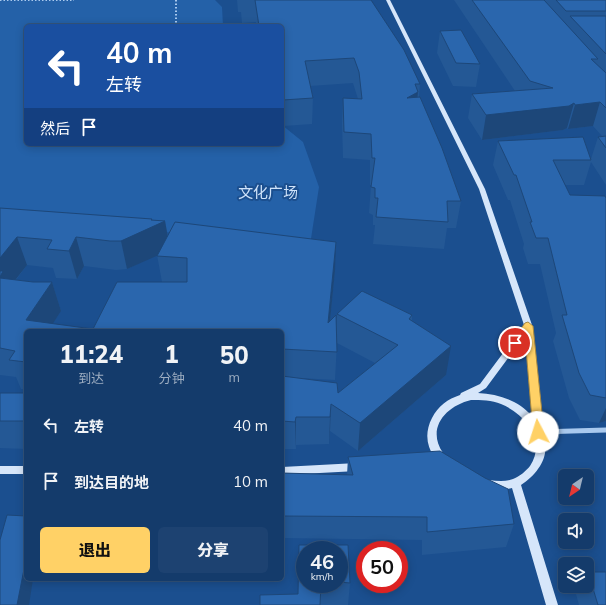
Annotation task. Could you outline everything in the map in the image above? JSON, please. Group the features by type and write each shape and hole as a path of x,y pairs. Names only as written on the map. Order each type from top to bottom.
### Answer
{"main road":[{"path":"388,0 482,189 528,326 538,432 542,447 540,462 530,474 516,483 499,486 482,484 464,478 435,456 432,429 436,417 445,407 483,386 528,326"},
{"path":"456,400 471,396 487,397 504,401 518,409 530,419 538,432"},
{"path":"284,471 365,466"},
{"path":"0,470 24,470"},
{"path":"516,483 552,605"}],"street":[{"path":"538,432 606,430"}],"path":[{"path":"0,0 74,0"},
{"path":"176,0 176,24"}],"green space":[{"name":"文化广场","path":"0,0 215,0 222,7 223,24 24,24 24,146 284,146 284,127 303,142 319,187 310,245 85,225 0,231"}],"building":[{"path":"255,0 371,0 404,50 420,84 415,84 418,92 407,98 420,97 442,148 461,201 447,201 448,222 376,217 378,198 375,198 375,188 371,187 375,158 372,158 371,134 344,132 343,98 362,99 359,72 354,58 305,61 313,98 284,100 284,24 259,24"},
{"path":"472,0 544,0 598,59 591,59 606,73 606,108 600,102 575,105 574,103 569,106 486,115 472,94 553,88 530,81"},
{"path":"556,0 606,0 606,11 566,11"},
{"path":"570,16 606,16 606,54"},
{"path":"461,30 480,64 456,63 440,31"},
{"path":"606,136 606,148 598,137"},
{"path":"583,137 591,160 553,160 570,195 605,196 606,198 606,398 590,395 579,373 562,315 567,315 548,238 536,238 516,175 514,175 498,141"},
{"path":"0,208 165,221 121,241 76,237 69,251 47,249 52,240 17,237 0,258"},
{"path":"175,222 336,242 328,323 336,315 337,352 284,349 284,329 93,329 117,282 187,282 187,258 157,256"},
{"path":"0,278 33,282 52,282 26,320 93,329 24,329 24,362 9,360 15,351 0,348"},
{"path":"362,291 412,315 409,319 451,346 360,423 331,404 330,417 296,417 295,422 284,421 284,376 337,383 338,393 398,345 337,314"},
{"path":"0,393 24,393 24,421 0,421"},
{"path":"440,451 485,478 508,489 514,524 427,532 427,517 284,516 284,473 353,475 348,457"},
{"path":"7,515 24,516 24,569 17,605 0,605 0,540"},
{"path":"348,545 350,583 348,583"},
{"path":"594,572 606,572 606,605 598,605 594,592"},
{"path":"321,593 320,605 260,605 260,595"}],"route":[{"path":"515,343 528,326 538,432"}]}
